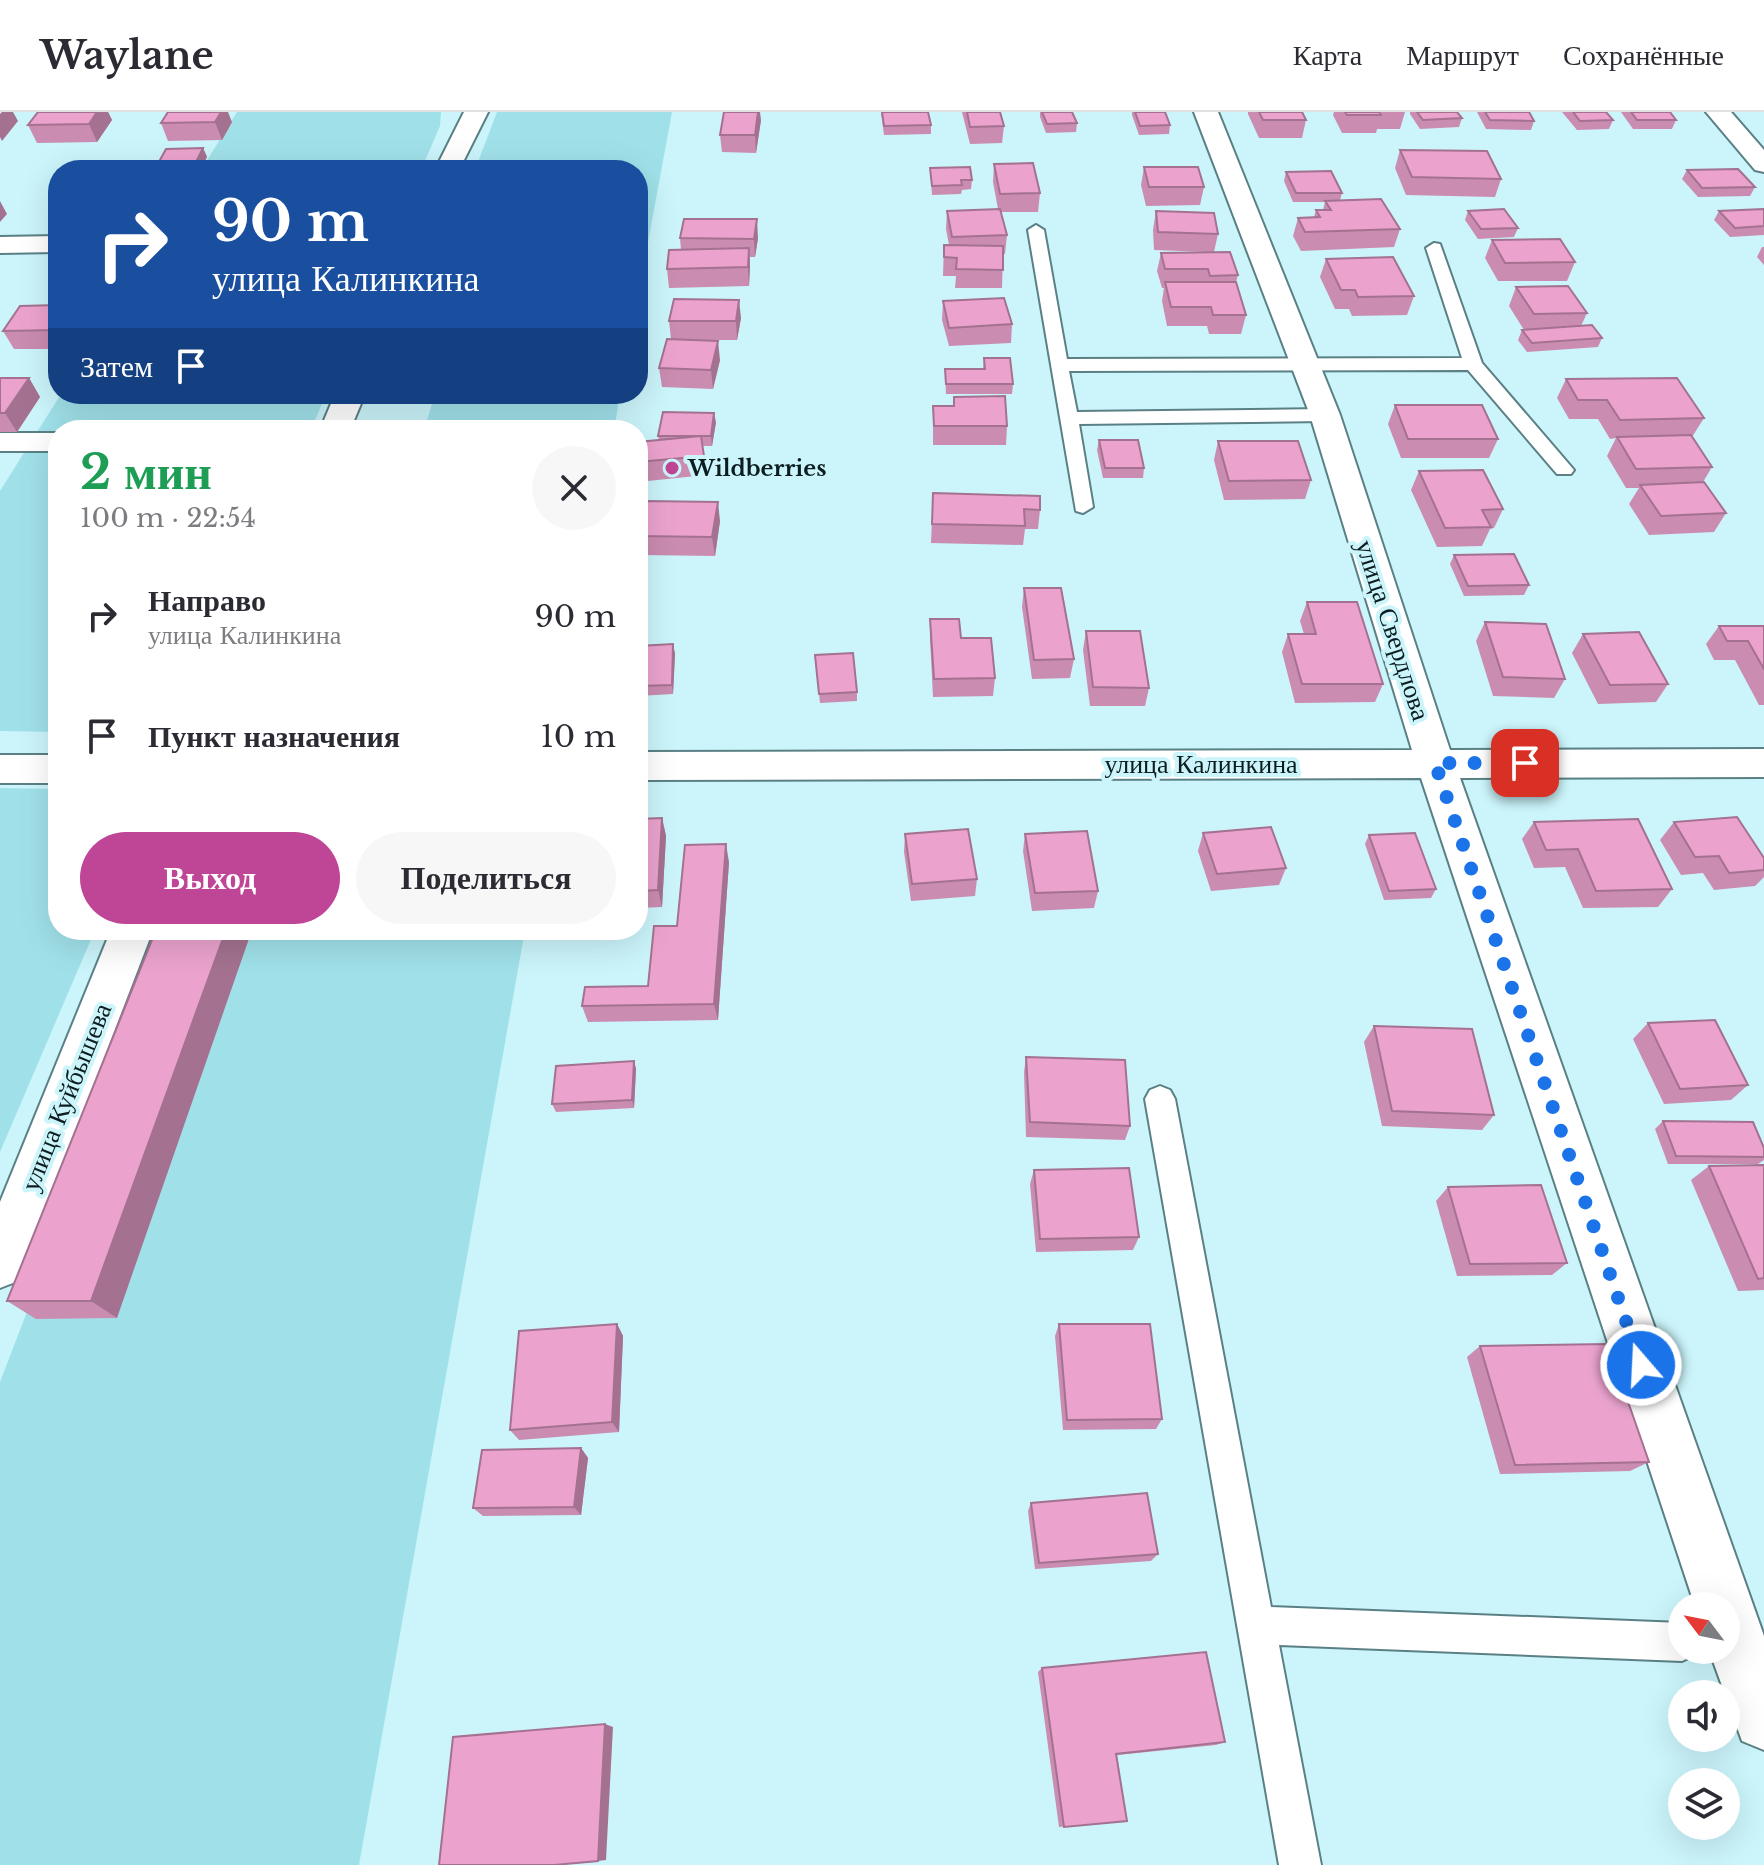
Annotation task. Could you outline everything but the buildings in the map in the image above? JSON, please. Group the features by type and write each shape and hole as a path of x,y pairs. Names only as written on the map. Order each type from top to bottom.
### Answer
{"street":[{"path":"452,160 476,112"},
{"name":"улица Свердлова","path":"1206,112 1325,415 1435,763 1713,1592"},
{"path":"1718,112 1764,165"},
{"path":"0,245 48,244"},
{"path":"0,442 48,442"},
{"name":"улица Калинкина","path":"648,766 1764,763"},
{"path":"0,769 48,769"},
{"name":"улица Куйбышева","path":"0,1264 128,940"},
{"name":"улица Свердлова","path":"1740,1664 1764,1719"}],"lane":[{"path":"1036,230 1083,507"},
{"path":"1434,248 1473,364 1564,470"},
{"path":"1060,365 1473,364"},
{"path":"1068,418 1325,415"},
{"path":"1160,1099 1300,1865"},
{"path":"1256,1625 1668,1631"}],"shaded area":[{"path":"237,112 441,112 440,126 425,160 207,160"},
{"path":"497,112 672,112 648,243 648,160 479,160"},
{"path":"55,404 322,404 315,420 48,420 48,732 0,731 0,491"},
{"path":"432,404 618,404 616,420 427,420"},
{"path":"0,788 48,789 48,940 91,940 0,1152"},
{"path":"170,940 523,940 359,1865 0,1865 0,1382"}],"place":[{"name":"Wildberries","path":"672,468"}],"route":[{"path":"1525,763 1435,763 1641,1365"}]}
